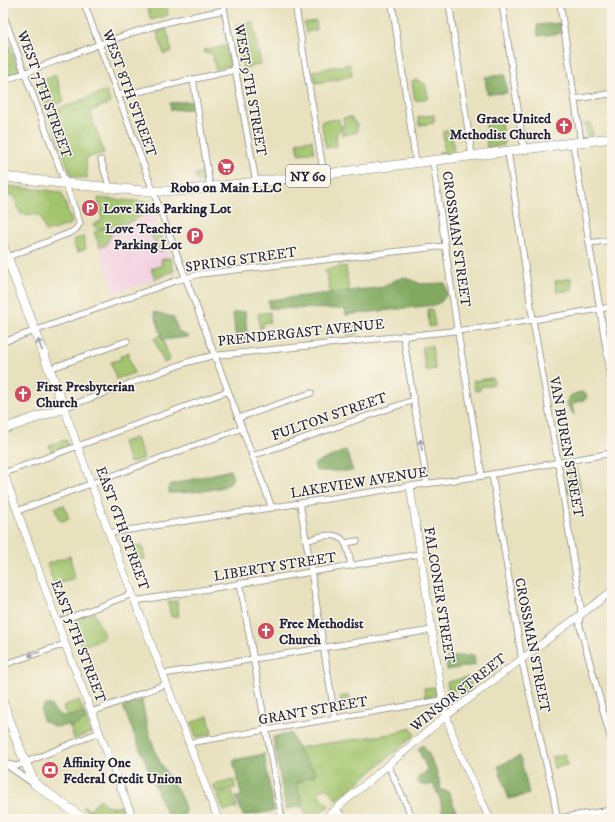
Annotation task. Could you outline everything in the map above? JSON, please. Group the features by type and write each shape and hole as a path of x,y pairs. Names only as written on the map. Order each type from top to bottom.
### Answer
{"main road":[{"name":"NY 60","path":"4,176 110,188 178,191 324,175 416,159 433,161 612,138"},
{"name":"EAST 6TH STREET","path":"3,246 5,258 64,408"},
{"name":"PRENDERGAST AVENUE","path":"3,429 64,408"},
{"path":"3,703 25,762 35,784 84,819"}],"street":[{"name":"WEST 8TH STREET","path":"84,3 272,508"},
{"name":"WEST 9TH STREET","path":"223,3 256,182"},
{"path":"295,3 324,175"},
{"path":"392,3 416,159"},
{"path":"448,3 472,156"},
{"path":"502,3 524,150"},
{"path":"560,3 574,99 577,143 589,243 612,384"},
{"path":"3,81 99,45 177,20 224,10"},
{"name":"WEST 7TH STREET","path":"3,14 80,223 72,232 5,258"},
{"path":"118,95 235,70"},
{"path":"193,79 210,187"},
{"path":"574,99 608,94"},
{"name":"VAN BUREN STREET","path":"508,152 533,320 558,463 581,609 579,623 609,720 612,743"},
{"path":"102,160 110,188"},
{"name":"CROSSMAN STREET","path":"433,161 456,321 482,476"},
{"path":"589,243 612,240"},
{"name":"SPRING STREET","path":"3,342 34,330 200,274 445,246"},
{"name":"PRENDERGAST AVENUE","path":"64,408 188,362 214,355 458,330 612,307"},
{"path":"403,335 427,483"},
{"path":"49,369 127,341"},
{"path":"3,472 78,446 228,390"},
{"path":"238,418 311,393"},
{"name":"FULTON STREET","path":"252,456 414,400"},
{"name":"EAST 6TH STREET","path":"64,408 131,597 218,819"},
{"path":"17,511 242,428"},
{"name":"LAKEVIEW AVENUE","path":"109,533 427,483 482,476 612,453"},
{"name":"EAST 5TH STREET","path":"3,472 65,644 133,819"},
{"name":"CROSSMAN STREET","path":"492,474 521,659 553,793 555,819"},
{"name":"FALCONER STREET","path":"410,486 446,716 458,750 490,819"},
{"path":"300,503 335,718"},
{"path":"306,541 333,534 339,536 345,542 351,566"},
{"path":"345,542 357,541"},
{"name":"LIBERTY STREET","path":"58,622 131,597 240,583 420,554"},
{"path":"240,583 252,659 282,819"},
{"name":"WINSOR STREET","path":"324,819 446,716 612,591"},
{"path":"162,674 432,630"},
{"path":"3,665 65,644"},
{"path":"92,712 166,684"},
{"name":"GRANT STREET","path":"188,743 443,700"},
{"path":"5,763 17,766 100,732"},
{"path":"5,763 35,784"},
{"path":"388,765 413,819"},
{"path":"336,809 345,819"},
{"path":"555,819 612,810"}],"shaded area":[{"path":"152,211 175,272 115,294 94,232 137,222"}],"green space":[{"path":"146,3 166,3 168,15 151,20"},
{"path":"316,21 317,30 306,32 304,23"},
{"path":"253,22 261,64 243,68 235,25"},
{"path":"560,23 561,33 538,36 537,25"},
{"path":"166,29 172,51 164,54 157,32"},
{"path":"3,30 20,72 3,80"},
{"path":"226,46 230,66 215,69 213,54 204,53 204,50"},
{"path":"350,64 352,76 315,83 313,71"},
{"path":"56,75 64,101 46,108 39,82"},
{"path":"505,75 507,93 487,94 485,77"},
{"path":"417,80 425,84 429,98 415,101 412,81"},
{"path":"106,91 111,103 90,111 104,153 86,158 87,178 72,177 48,113"},
{"path":"194,101 195,114 191,109 171,110 170,103"},
{"path":"434,115 434,123 419,125 418,117"},
{"path":"351,117 357,125 357,132 343,135 341,128 336,135 337,146 326,148 321,121 339,119 340,126 344,126 343,118"},
{"path":"501,122 504,145 487,148 486,124"},
{"path":"591,123 593,135 587,136 585,124"},
{"path":"451,129 454,152 440,154 439,152 444,151 443,131"},
{"path":"312,140 314,152 299,154 297,142"},
{"path":"202,168 205,180 197,182 195,174 202,173"},
{"path":"7,186 61,192 72,222 71,224 46,232 40,215 21,214 13,195 8,196"},
{"path":"98,198 149,202 151,209 127,223 98,229 93,225 102,220"},
{"path":"110,226 112,234 105,246 100,247 94,232"},
{"path":"158,231 160,232 166,249 159,252 151,234"},
{"path":"84,237 85,240 83,240 86,249 77,252 73,240"},
{"path":"170,258 174,271 155,279 151,269 162,265 161,260"},
{"path":"346,266 349,291 330,293 327,274 324,270"},
{"path":"404,277 421,284 445,283 447,294 441,302 434,305 346,315 345,309 269,308 268,300 384,287 393,281"},
{"path":"571,278 572,290 557,292 555,281"},
{"path":"428,309 432,309 435,326 429,327"},
{"path":"245,311 248,340 236,341 233,313"},
{"path":"154,312 173,317 179,332 189,337 163,340"},
{"path":"270,312 270,322 263,323 263,327 260,328 260,330 258,314"},
{"path":"357,323 359,334 347,335 346,326"},
{"path":"161,335 170,360 164,363 154,339"},
{"path":"432,346 435,369 426,371 422,347"},
{"path":"129,352 128,356 134,373 116,379 111,362 121,359 120,356"},
{"path":"493,378 494,384 480,387 480,390 475,391 473,381"},
{"path":"582,392 587,395 586,399 577,402 572,406 574,415 566,403 572,395"},
{"path":"136,438 144,458 130,463 122,442"},
{"path":"66,440 69,447 53,454 49,445"},
{"path":"346,450 353,471 316,471 314,464"},
{"path":"577,468 581,491 568,493 565,470"},
{"path":"230,470 233,478 229,484 222,487 182,493 169,493 169,485"},
{"path":"64,505 69,519 62,521 59,520 55,508"},
{"path":"142,545 145,559 134,562 131,547"},
{"path":"70,556 75,579 54,585 47,564"},
{"path":"177,601 179,616 171,617 168,602"},
{"path":"94,612 105,637 82,647 71,620"},
{"path":"474,655 475,665 447,670 446,657"},
{"path":"469,677 472,689 467,693 459,689 449,692 447,682"},
{"path":"435,687 437,695 425,697 424,688"},
{"path":"349,695 351,703 342,705 340,697"},
{"path":"79,700 91,733 74,739 63,706"},
{"path":"142,700 149,731 157,755 177,790 185,808 185,814 181,819 172,819 166,813 123,707"},
{"path":"44,705 51,705 57,713 65,716 83,713 86,719 70,727 69,725 56,727 43,721 41,710"},
{"path":"208,716 212,734 196,737 191,723"},
{"path":"410,727 415,735 337,800 326,787 317,792 329,806 310,819 305,812 296,783 317,774 297,748 396,733"},
{"path":"291,733 297,748 317,774 296,783 304,806 286,809 273,737"},
{"path":"423,745 435,766 441,790 449,792 459,819 446,819 442,811 440,799 433,784 427,786 417,781 418,777 428,771 418,749"},
{"path":"264,754 274,811 243,816 236,797 240,797 241,794 233,760"},
{"path":"565,754 567,765 554,768 552,757"},
{"path":"520,756 529,794 509,799 498,766"},
{"path":"234,780 235,788 216,792 213,785"},
{"path":"232,791 237,808 224,811 217,794"},
{"path":"100,799 108,807 121,806 126,819 98,819 83,808 84,806 90,810"}],"place":[{"name":"Grace United Methodist Church","path":"564,126"},
{"name":"Robo on Main LLC","path":"226,167"},
{"name":"Love Kids Parking Lot","path":"90,208"},
{"name":"Love Teacher Parking Lot","path":"195,236"},
{"name":"First Presbyterian Church","path":"23,394"},
{"name":"Free Methodist Church","path":"266,631"},
{"name":"Affinity One Federal Credit Union","path":"50,770"}]}
